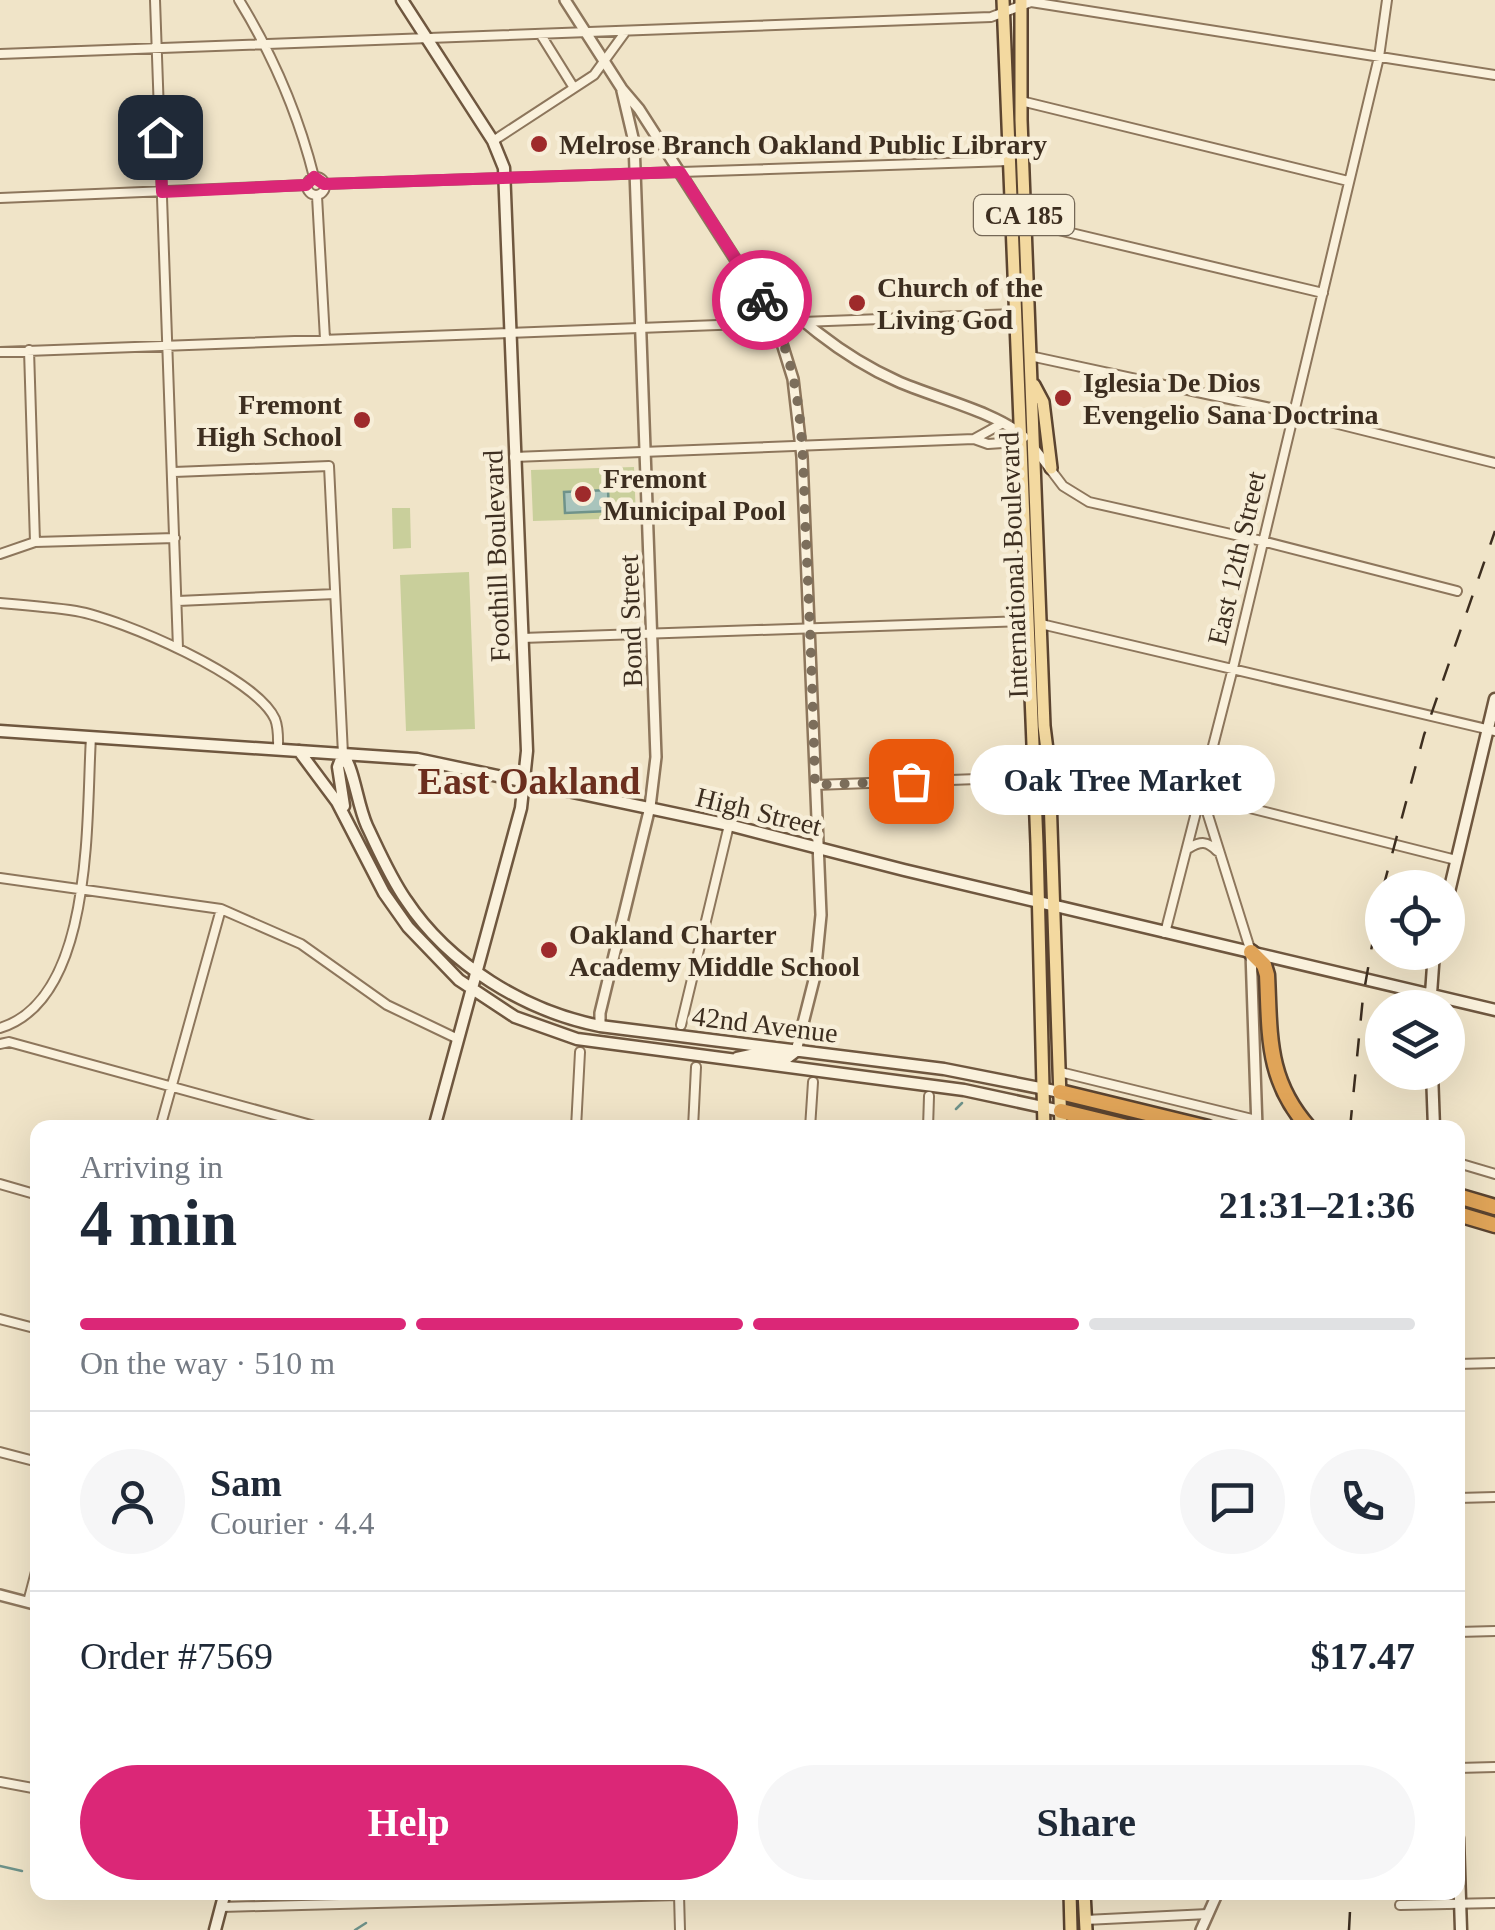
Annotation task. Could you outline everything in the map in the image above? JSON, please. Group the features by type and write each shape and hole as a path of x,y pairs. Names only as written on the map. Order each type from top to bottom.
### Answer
{"highway":[{"path":"1251,952 1267,975 1272,1054 1279,1084 1302,1120"},
{"path":"1060,1092 1175,1120"},
{"path":"1061,1111 1098,1120"},
{"path":"1465,1198 1495,1207"},
{"path":"1465,1216 1495,1225"}],"main road":[{"name":"Foothill Boulevard","path":"402,0 502,160 522,638 526,782 436,1120"},
{"name":"International Boulevard","path":"1021,3 1025,222 1040,624 1050,766 1061,1120"},
{"name":"International Boulevard","path":"1003,6 1044,1120"},
{"path":"1031,380 1043,402 1051,468"},
{"path":"1454,870 1491,730 1495,698"},
{"name":"High Street","path":"0,731 417,758 728,825 1412,990"},
{"path":"299,751 329,790 353,831"},
{"path":"343,754 338,782 353,831"},
{"name":"42nd Avenue","path":"343,754 360,809 396,885 431,932 476,970 534,1006 600,1026 956,1070 1060,1092"},
{"name":"42nd Avenue","path":"353,831 384,893 434,956 471,989 534,1025 577,1040 964,1090 1061,1111"},
{"name":"High Street","path":"1465,1003 1495,1010"},
{"path":"600,1026 605,1038 624,1047"},
{"path":"731,1060 751,1055 787,1058 796,1051"},
{"path":"1433,1090 1434,1120"},
{"path":"214,1930 223,1900"},
{"path":"1070,1900 1071,1930"},
{"path":"1084,1900 1085,1925"},
{"path":"1460,1900 1461,1930"}],"street":[{"path":"155,0 178,648"},
{"path":"239,0 266,44 299,119 314,177 324,184 1008,160"},
{"path":"564,0 639,108 775,321 793,379 801,445 810,629 820,947 796,1051"},
{"name":"East 12th Street","path":"1165,933 1234,668 1379,57 1388,0"},
{"path":"0,54 990,17 1003,6 1031,2 1495,75"},
{"path":"493,141 594,75 626,30"},
{"path":"541,35 574,88"},
{"name":"Bond Street","path":"600,1026 650,807 656,757 635,174 632,132 622,88"},
{"path":"1021,102 1348,181"},
{"path":"0,198 306,185 314,177"},
{"path":"317,196 323,192 324,184"},
{"path":"306,185 317,196"},
{"path":"317,196 325,339"},
{"path":"1025,222 1323,293"},
{"path":"736,260 799,320 837,348 896,381 1003,423 1034,446 1063,486 1089,502 1262,541 1456,592"},
{"path":"0,352 1014,314"},
{"path":"29,350 35,542"},
{"path":"1030,356 1294,413 1495,463"},
{"path":"974,439 1003,423"},
{"path":"514,457 974,439 988,444 1019,437"},
{"path":"174,472 329,466 343,754"},
{"path":"0,554 35,542 175,538"},
{"path":"178,601 334,594"},
{"path":"0,603 80,612 178,648 255,695 275,719 278,750"},
{"path":"522,638 1026,622"},
{"path":"1040,624 1491,730"},
{"path":"91,737 82,888 72,945 39,1001 4,1027 5,1043 293,1120"},
{"path":"1050,766 1202,796 1456,860"},
{"path":"815,785 1034,777"},
{"path":"1202,796 1251,952 1257,1120"},
{"path":"681,1025 728,825"},
{"path":"1189,848 1200,842 1208,843 1220,854"},
{"path":"0,878 220,908 301,944 386,1005 458,1039"},
{"path":"162,1120 220,908"},
{"path":"576,1120 580,1052"},
{"path":"694,1120 696,1067"},
{"path":"1060,1072 1242,1120"},
{"path":"811,1120 813,1082"},
{"path":"928,1120 929,1096"},
{"path":"1465,1165 1495,1174"},
{"path":"0,1184 30,1192"},
{"path":"0,1319 30,1327"},
{"path":"1465,1364 1495,1362"},
{"path":"0,1452 30,1460"},
{"path":"1465,1498 1495,1497"},
{"path":"0,1594 30,1603"},
{"path":"1465,1632 1495,1631"},
{"path":"1465,1768 1495,1767"},
{"path":"0,1782 30,1788"},
{"path":"221,1907 468,1900"},
{"path":"679,1900 680,1930"},
{"path":"1201,1930 1214,1900"},
{"path":"1400,1906 1495,1903"},
{"path":"1085,1925 1208,1914"}],"green space":[{"name":"Fremont Municipal Pool","path":"634,467 636,518 533,521 531,470"},
{"path":"392,508 410,508 411,548 393,549"},
{"path":"469,572 475,729 406,731 400,575"}],"water":[{"path":"608,490 609,511 565,513 564,492"}],"waterway":[{"path":"956,1109 962,1103"},
{"path":"0,1866 22,1871"},
{"path":"355,1930 366,1923"}],"railway":[{"path":"1388,870 1424,735 1495,531"},
{"path":"1351,1120 1368,970"},
{"path":"1349,1930 1351,1900"}],"way so far":[{"path":"762,300 785,347 799,416 815,785 911,781"}],"place":[{"name":"Melrose Branch Oakland Public Library","path":"539,144"},
{"name":"Church of the Living God","path":"857,303"},
{"name":"Iglesia De Dios Evengelio Sana Doctrina","path":"1063,398"},
{"name":"Fremont High School","path":"362,420"},
{"name":"Fremont Municipal Pool","path":"583,494"},
{"name":"Oak Tree Market","path":"911,781"},
{"name":"Oakland Charter Academy Middle School","path":"549,950"}],"district":[{"name":"East Oakland","path":"529,781"}],"route":[{"path":"160,137 162,192 306,185 314,177 324,184 680,172 762,300"}]}
